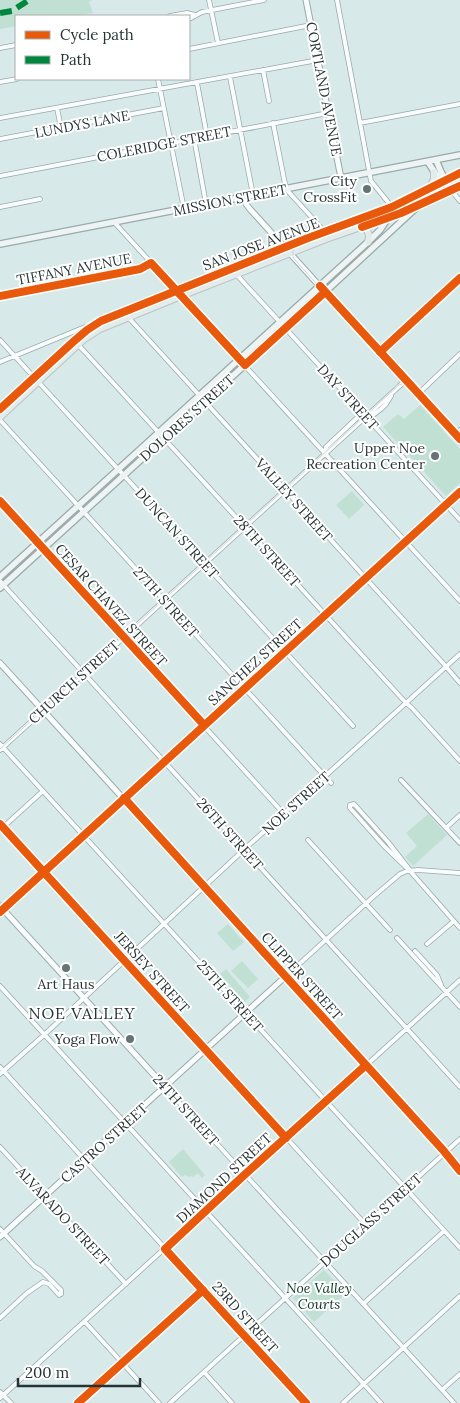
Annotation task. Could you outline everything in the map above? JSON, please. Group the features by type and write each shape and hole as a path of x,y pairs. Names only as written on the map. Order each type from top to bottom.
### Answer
{"main road":[{"name":"MISSION STREET","path":"0,244 460,155"},
{"path":"436,160 444,181"},
{"path":"428,162 434,172 451,190"},
{"path":"429,188 434,179 434,172"},
{"name":"SAN JOSE AVENUE","path":"76,343 87,330 101,321 236,274 288,251 324,232 401,203 460,172"},
{"name":"SAN JOSE AVENUE","path":"76,343 100,329 179,293 288,251 388,218 460,186"},
{"path":"388,218 401,203"},
{"name":"DOLORES STREET","path":"1,585 205,402 417,206"},
{"name":"DOLORES STREET","path":"0,577 368,242 380,230 388,218"},
{"path":"364,226 369,232 368,242"},
{"path":"357,251 363,257"},
{"path":"0,409 37,379 76,343"},
{"path":"0,419 37,379"}],"street":[{"path":"209,0 218,43"},
{"path":"190,18 202,12 264,0"},
{"name":"CORTLAND AVENUE","path":"306,0 341,178"},
{"path":"337,0 372,181 392,207"},
{"path":"176,15 187,13 195,15"},
{"path":"190,49 311,25"},
{"path":"0,48 15,45"},
{"path":"0,118 318,60"},
{"path":"263,70 269,101"},
{"path":"230,76 253,195"},
{"path":"0,82 15,79"},
{"path":"158,80 184,208"},
{"path":"197,83 207,136"},
{"path":"360,123 460,104"},
{"path":"57,108 60,128"},
{"name":"LUNDYS LANE","path":"0,139 164,108"},
{"name":"COLERIDGE STREET","path":"0,176 328,113"},
{"path":"273,123 286,189 324,232"},
{"path":"194,138 206,204"},
{"path":"451,190 460,201"},
{"path":"245,197 246,204 418,394 458,432 460,439"},
{"path":"0,207 40,199"},
{"path":"114,222 460,601"},
{"name":"TIFFANY AVENUE","path":"0,296 140,269 152,263"},
{"name":"DAY STREET","path":"236,274 460,520"},
{"path":"380,352 460,278"},
{"name":"VALLEY STREET","path":"128,317 460,683"},
{"path":"0,362 85,326"},
{"name":"DUNCAN STREET","path":"0,340 353,726"},
{"name":"28TH STREET","path":"76,343 460,761"},
{"path":"418,394 460,354"},
{"name":"CHURCH STREET","path":"1,747 205,564 405,380"},
{"name":"27TH STREET","path":"0,419 331,783"},
{"name":"SANCHEZ STREET","path":"1,909 460,492"},
{"name":"CESAR CHAVEZ STREET","path":"0,501 284,814"},
{"name":"26TH STREET","path":"1,585 84,673 460,1087"},
{"name":"NOE STREET","path":"1,1070 44,1035 460,654"},
{"name":"CLIPPER STREET","path":"0,663 286,976 460,1171"},
{"name":"25TH STREET","path":"1,747 460,1248"},
{"path":"401,780 460,843"},
{"path":"1,827 43,791"},
{"path":"410,871 408,866 354,804 350,805 350,808 384,846 410,871 460,928"},
{"path":"446,828 460,815"},
{"path":"367,827 371,823"},
{"name":"JERSEY STREET","path":"1,827 366,1225"},
{"path":"308,840 390,930"},
{"path":"410,871 460,873"},
{"name":"CASTRO STREET","path":"1,1233 45,1197 396,877 410,871"},
{"name":"24TH STREET","path":"1,909 454,1403"},
{"path":"427,944 454,921"},
{"path":"397,938 460,1007"},
{"path":"415,951 437,975 442,987"},
{"name":"DIAMOND STREET","path":"1,1395 85,1322 245,1174 460,980"},
{"path":"0,986 381,1403"},
{"name":"23RD STREET","path":"1,1070 306,1403"},
{"name":"DOUGLASS STREET","path":"170,1403 460,1139"},
{"name":"ALVARADO STREET","path":"0,1147 126,1284"},
{"path":"363,1304 444,1231"},
{"path":"0,1318 41,1283 49,1284 59,1295 61,1294 61,1290 1,1233"},
{"path":"78,1403 203,1290"},
{"path":"343,1403 460,1296"},
{"path":"85,1322 159,1403"},
{"path":"204,1372 232,1403"},
{"path":"442,1390 460,1374"},
{"path":"1,1395 11,1403"}],"green space":[{"path":"0,0 92,0 89,2 93,13 79,15 15,15 15,26 0,29"},
{"name":"Upper Noe Recreation Center","path":"420,405 460,449 460,483 446,496 383,427 398,414 404,419"},
{"path":"352,491 364,505 349,519 336,505"},
{"path":"428,814 447,835 413,866 405,857 417,846 406,833"},
{"path":"228,924 244,942 233,951 217,933"},
{"path":"242,961 258,979 248,988 231,971"},
{"path":"226,969 250,997 245,1002 220,974"},
{"path":"183,1149 205,1175 202,1178 198,1173 193,1177 185,1175 182,1177 169,1162"},
{"name":"Noe Valley Courts","path":"324,1270 346,1293 314,1322 293,1298"}],"tram line":[{"path":"394,389 400,380 398,373 295,260 293,251 299,245 384,213 460,179"},
{"path":"0,749 399,385 405,383 410,385 439,416"}],"marked path":[{"path":"0,13 12,11 29,0"}],"cycle path":[{"path":"0,409 73,342 101,321 308,238 392,207 460,173"},
{"path":"362,227 401,213 460,186"},
{"path":"0,296 140,269 151,263 245,365 325,292"},
{"path":"380,352 460,278"},
{"path":"320,286 460,439"},
{"path":"0,912 460,492"},
{"path":"0,501 204,725"},
{"path":"124,798 460,1171"},
{"path":"0,824 286,1138"},
{"path":"306,1403 165,1249 366,1065"},
{"path":"78,1403 203,1290"}],"place":[{"name":"City CrossFit","path":"367,189"},
{"name":"Upper Noe Recreation Center","path":"435,456"},
{"name":"Art Haus","path":"66,968"},
{"name":"Yoga Flow","path":"130,1039"}],"district":[{"name":"NOE VALLEY","path":"82,1013"}]}
